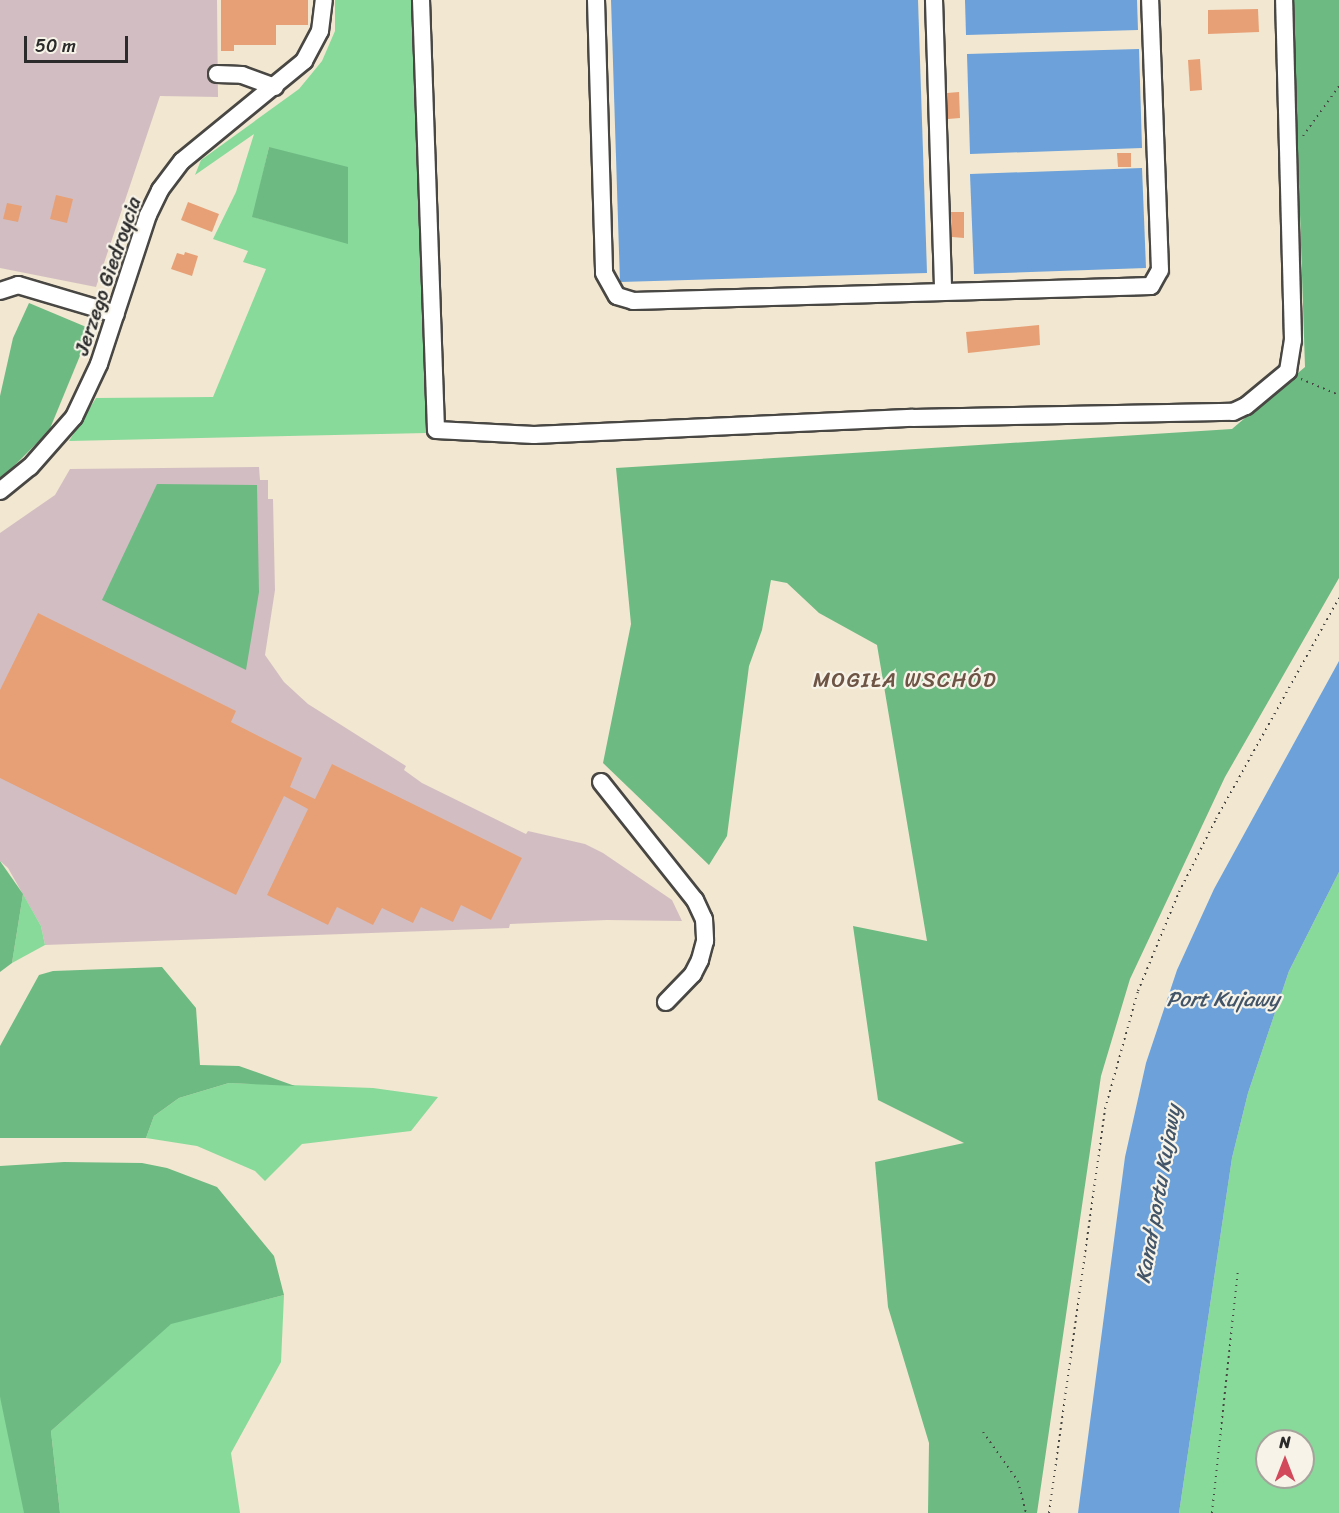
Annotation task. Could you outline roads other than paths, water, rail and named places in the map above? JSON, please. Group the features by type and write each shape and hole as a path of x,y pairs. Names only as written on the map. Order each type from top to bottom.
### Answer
{"street":[{"name":"Jerzego Giedroycia","path":"0,491 30,467 74,417 99,364 160,190 182,161 275,87 311,52 320,32 324,0"},
{"path":"421,0 436,430 572,434 914,418 1233,412 1276,385 1288,371 1293,340 1286,156 1284,0"},
{"path":"596,0 603,261 607,283 617,296 633,301 1143,287 1156,283 1160,270 1150,0"},
{"path":"934,0 943,292"},
{"path":"217,74 243,75 275,87"},
{"path":"0,291 18,285 116,314"},
{"path":"601,782 695,900 704,919 705,941 700,960 693,974 666,1002"}],"water":[{"path":"611,0 918,0 927,273 620,282"},
{"path":"965,0 1137,0 1138,30 966,35"},
{"path":"1139,49 1142,148 970,154 967,54"},
{"path":"1142,168 1146,268 974,274 970,174"},
{"name":"Port Kujawy","path":"1339,661 1339,872 1289,971 1248,1093 1232,1158 1179,1513 1078,1513 1125,1157 1146,1063 1177,970 1214,889"}],"district":[{"name":"MOGIŁA WSCHÓD","path":"905,680"}],"water label":[{"name":"Kanał portu Kujawy","path":"1158,1194"}]}
